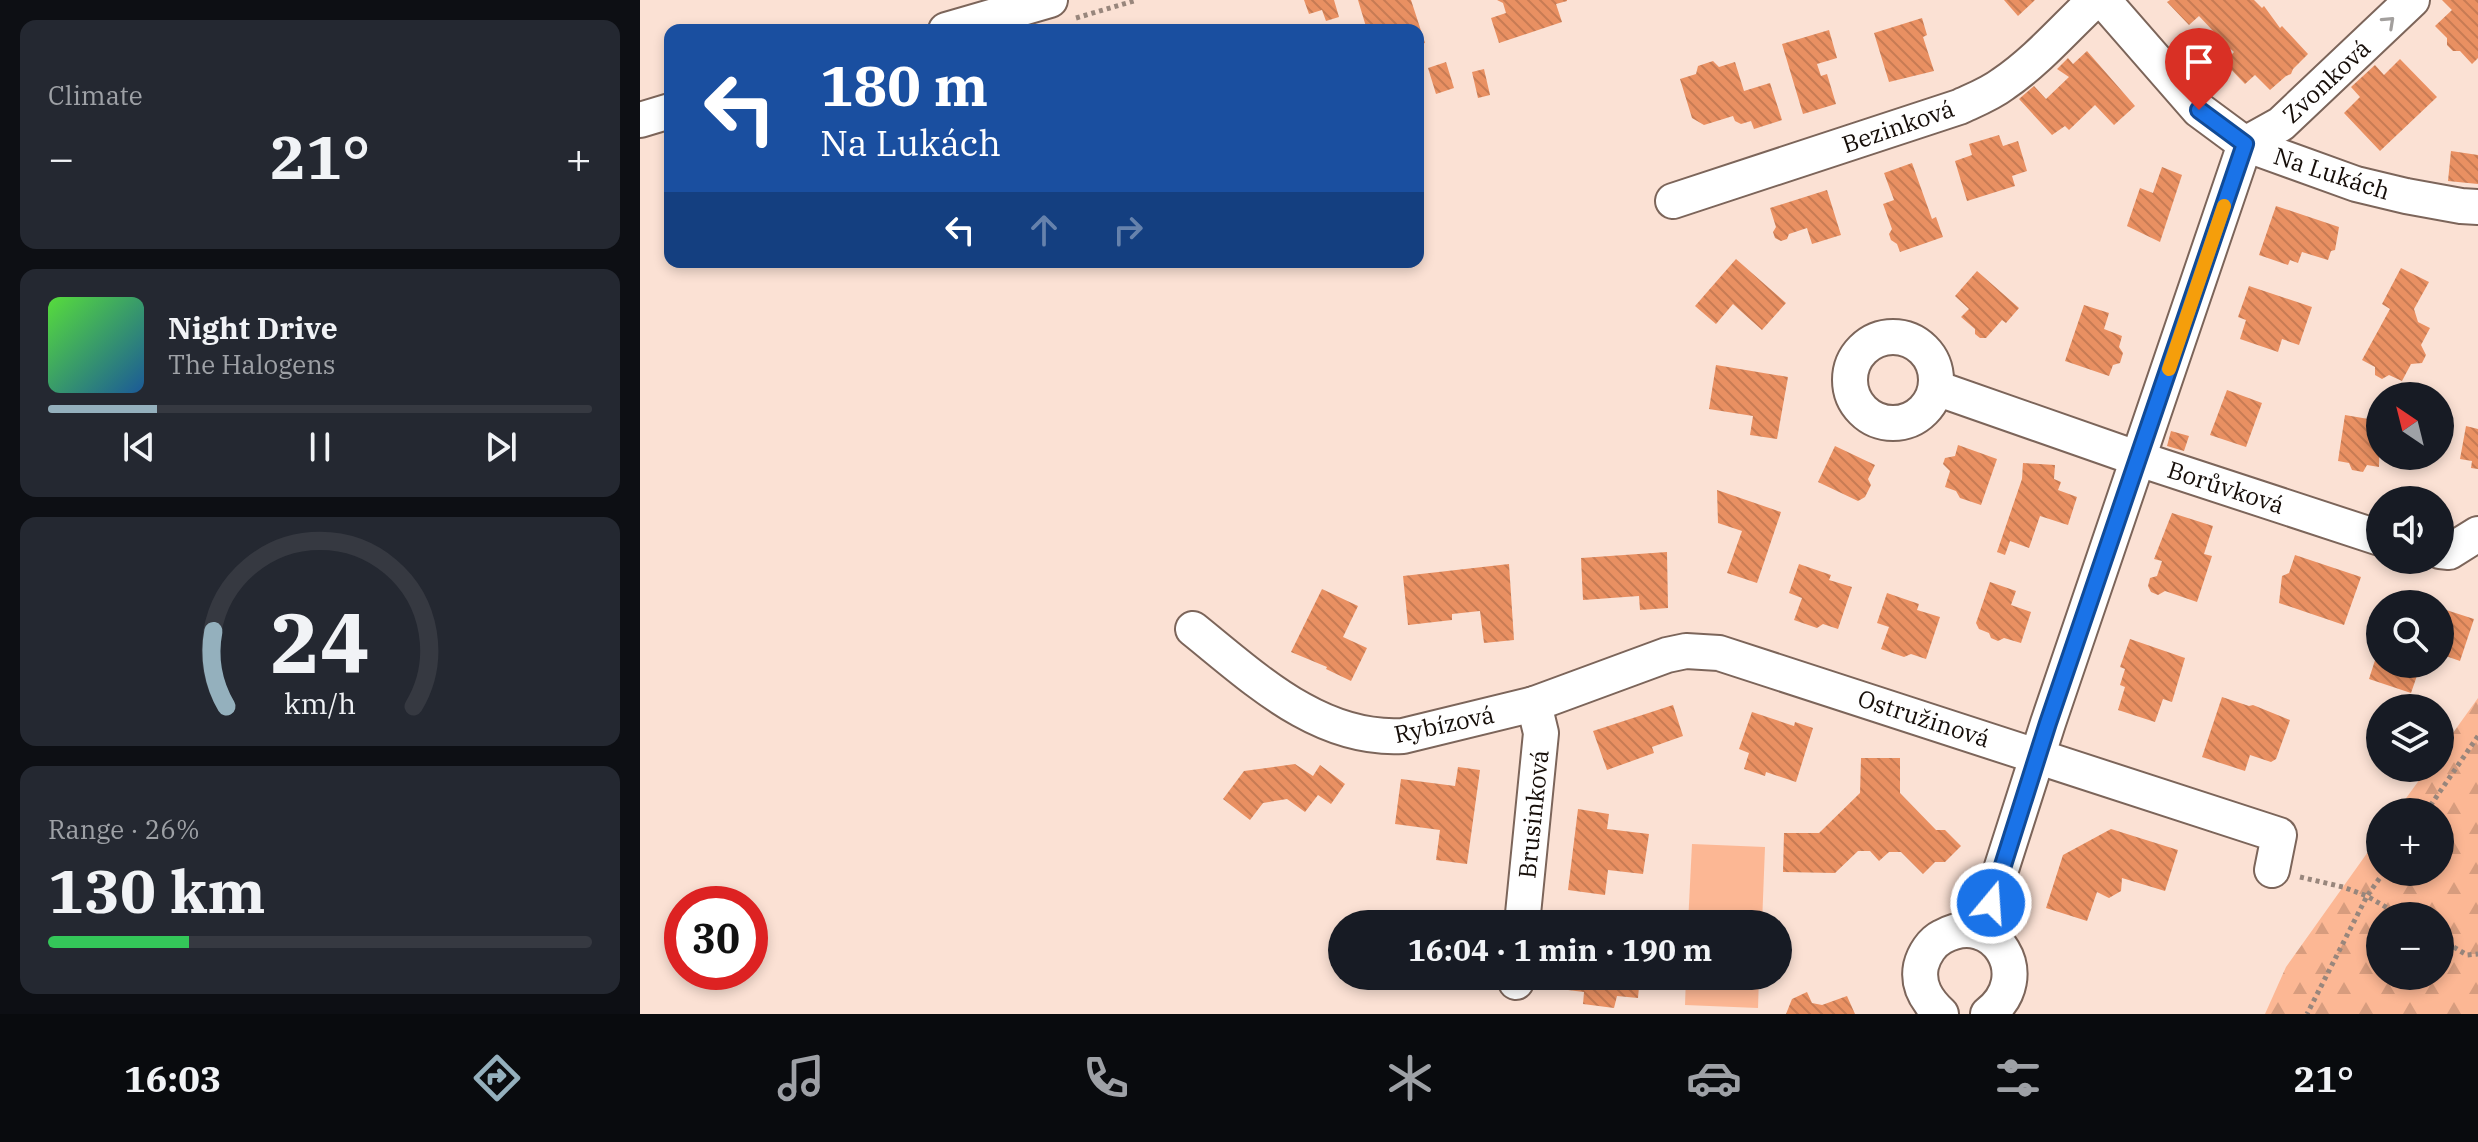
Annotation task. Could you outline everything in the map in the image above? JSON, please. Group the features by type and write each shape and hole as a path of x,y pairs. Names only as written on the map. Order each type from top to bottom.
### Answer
{"street":[{"name":"Bezinková","path":"1673,201 1959,107 1986,95 2027,64 2095,0"},
{"name":"Na Lukách","path":"2103,0 2199,110 2245,144 2356,184 2420,199 2478,207"},
{"name":"Zvonková","path":"2245,144 2281,124 2412,0"},
{"path":"979,24 1063,9"},
{"path":"640,120 664,113"},
{"path":"1981,932 2245,144"},
{"name":"Borůvková","path":"1936,388 2366,533"},
{"path":"2454,549 2478,534"},
{"name":"Rybízová","path":"1193,629 1283,700 1352,732 1371,736 1403,736 1534,704"},
{"name":"Ostružinová","path":"1534,704 1667,655 1703,650 1719,653 2279,835 2272,870"},
{"name":"Brusinková","path":"1523,910 1541,733 1534,704"},
{"path":"1941,1014 1923,992 1920,978 1922,963 1928,949 1938,938 1967,930 1981,932 1995,940 2010,965 2011,980 2007,995 1988,1014"}],"path":[{"path":"1063,9 1137,0"},
{"path":"2436,798 2478,736"},
{"path":"2272,870 2343,887 2377,902"},
{"path":"2307,1014 2374,886"},
{"path":"2454,947 2467,955 2478,954"}],"green space":[{"path":"2478,698 2478,1014 2265,1014 2286,967 2366,855 2366,886 2454,886 2454,798 2406,798 2418,782 2454,782 2454,731"},
{"path":"1692,844 1765,847 1763,910 1689,910"},
{"path":"1686,990 1759,990 1758,1008 1685,1005"}],"building":[{"path":"1304,0 1334,0 1339,17 1326,21 1322,10 1309,14"},
{"path":"1358,0 1411,0 1419,24 1365,24"},
{"path":"1497,0 1567,1 1556,4 1562,22 1499,43 1491,18 1506,13 1503,3"},
{"path":"2004,0 2035,0 2018,16"},
{"path":"2254,0 2262,8 2264,6 2280,28 2282,26 2308,54 2291,74 2270,90 2255,75 2245,84 2224,62 2234,52 2226,45 2217,54 2206,42 2215,33 2199,16 2189,25 2167,2"},
{"path":"2442,0 2478,0 2478,58 2472,64 2460,51 2453,51 2447,45 2447,38 2435,26 2452,10"},
{"path":"1922,18 1927,35 1923,37 1934,71 1889,82 1874,33"},
{"path":"1829,30 1837,58 1817,64 1821,76 1827,74 1836,104 1803,114 1782,44"},
{"path":"2087,51 2135,106 2114,125 2095,105 2069,130 2065,126 2052,135 2019,99 2034,86 2046,99 2069,77 2057,69 2068,58 2073,64"},
{"path":"2400,59 2437,97 2380,151 2344,113 2360,97 2351,87 2375,65 2384,75"},
{"path":"1713,61 1719,67 1735,62 1744,91 1770,83 1782,120 1754,129 1751,121 1741,124 1733,116 1704,125 1692,118 1680,79 1696,74 1698,66"},
{"path":"1446,62 1454,88 1436,94 1428,68"},
{"path":"1484,69 1490,95 1478,98 1472,72"},
{"path":"1999,135 2003,146 2018,141 2027,171 2012,176 2015,186 1967,201 1955,161 1972,155 1969,144"},
{"path":"2451,151 2478,155 2478,184 2448,181"},
{"path":"1912,163 1932,219 1936,217 1943,237 1900,252 1889,234 1892,229 1883,204 1894,200 1884,173"},
{"path":"2162,167 2182,175 2160,242 2127,226 2140,188 2153,193"},
{"path":"1827,190 1841,235 1812,244 1807,228 1789,234 1787,239 1781,241 1775,238 1773,232 1776,227 1770,208"},
{"path":"2276,206 2339,227 2335,250 2331,251 2328,260 2302,252 2298,263 2290,260 2288,265 2259,255"},
{"path":"1736,259 1786,303 1762,330 1733,304 1716,324 1695,306"},
{"path":"2401,268 2429,282 2414,309 2418,322 2430,328 2421,345 2426,355 2422,363 2411,364 2402,381 2389,375 2382,379 2375,375 2375,367 2362,360 2390,309 2382,304"},
{"path":"1977,271 2019,308 2006,323 2002,320 1986,338 1975,334 1975,329 1961,317 1969,309 1955,296"},
{"path":"2249,286 2312,307 2299,345 2282,339 2278,352 2240,339 2246,320 2238,317"},
{"path":"2084,305 2109,313 2104,329 2122,336 2120,363 2113,365 2109,376 2065,361"},
{"path":"1716,365 1788,377 1777,439 1750,435 1753,416 1709,409"},
{"path":"2227,390 2262,403 2246,447 2210,435"},
{"path":"2345,415 2366,419 2366,467 2363,472 2352,470 2349,463 2338,461"},
{"path":"2466,426 2478,429 2478,469 2471,468 2472,461 2460,459"},
{"path":"2171,431 2189,436 2184,451 2167,446"},
{"path":"1958,445 1997,459 1981,505 1960,498 1956,491 1945,487 1950,471 1943,464 1945,458 1955,456"},
{"path":"1835,446 1875,465 1868,479 1871,485 1865,497 1858,501 1818,482"},
{"path":"2023,463 2055,465 2054,479 2061,482 2058,490 2077,497 2068,525 2040,516 2029,548 2010,541 2005,555 1997,552 2022,479"},
{"path":"1717,490 1781,512 1757,583 1727,573 1742,531 1718,523"},
{"path":"2172,513 2213,526 2204,554 2212,556 2197,602 2165,591 2158,595 2151,592 2148,586 2150,578 2157,576 2162,561 2154,559"},
{"path":"1667,552 1668,608 1640,610 1639,596 1583,600 1581,558"},
{"path":"2295,555 2361,577 2344,625 2279,603 2282,576 2289,573"},
{"path":"1509,564 1514,640 1484,643 1480,611 1452,614 1452,620 1408,625 1403,576"},
{"path":"1799,564 1831,575 1829,580 1852,587 1838,629 1823,624 1817,628 1794,620 1802,598 1789,593"},
{"path":"1990,582 2016,591 2011,605 2031,612 2021,643 2004,638 1998,641 1979,629 1976,623"},
{"path":"1322,589 1358,606 1343,637 1367,648 1351,681 1291,652"},
{"path":"1887,593 1919,604 1917,610 1940,617 1926,659 1911,654 1904,657 1881,649 1889,627 1877,623"},
{"path":"2454,613 2474,619 2460,661 2454,659"},
{"path":"2130,639 2185,658 2172,702 2163,699 2155,722 2118,710 2125,687 2120,685 2125,669 2120,667"},
{"path":"2369,678 2416,678 2411,693"},
{"path":"2222,697 2290,720 2276,759 2271,762 2250,755 2245,771 2202,757"},
{"path":"1673,705 1683,736 1652,747 1654,753 1607,770 1593,731"},
{"path":"1752,712 1794,726 1795,722 1813,728 1796,782 1766,772 1765,776 1744,769 1749,753 1739,749"},
{"path":"1861,758 1900,758 1900,793 1936,830 1945,830 1961,846 1945,862 1935,862 1923,874 1901,852 1889,852 1879,861 1870,851 1858,851 1835,873 1783,872 1784,833 1819,833 1860,793"},
{"path":"1295,764 1313,776 1320,765 1345,784 1331,804 1318,795 1305,812 1287,799 1263,803 1250,820 1223,799 1244,771"},
{"path":"1458,767 1480,770 1467,864 1436,860 1440,830 1395,824 1401,779 1455,786"},
{"path":"1578,809 1609,814 1607,829 1649,834 1643,874 1608,870 1605,895 1568,890"},
{"path":"2111,829 2178,850 2165,891 2122,878 2121,891 2109,898 2097,892 2087,921 2046,908 2063,855"},
{"path":"1568,990 1639,990 1638,998 1617,996 1614,1008 1583,1004 1584,992"},
{"path":"1807,992 1812,1003 1822,1005 1847,996 1855,1014 1786,1014 1792,999"}],"slow traffic":[{"path":"2169,369 2224,206"}],"route":[{"path":"1991,903 2048,723 2245,144 2199,110"}]}
